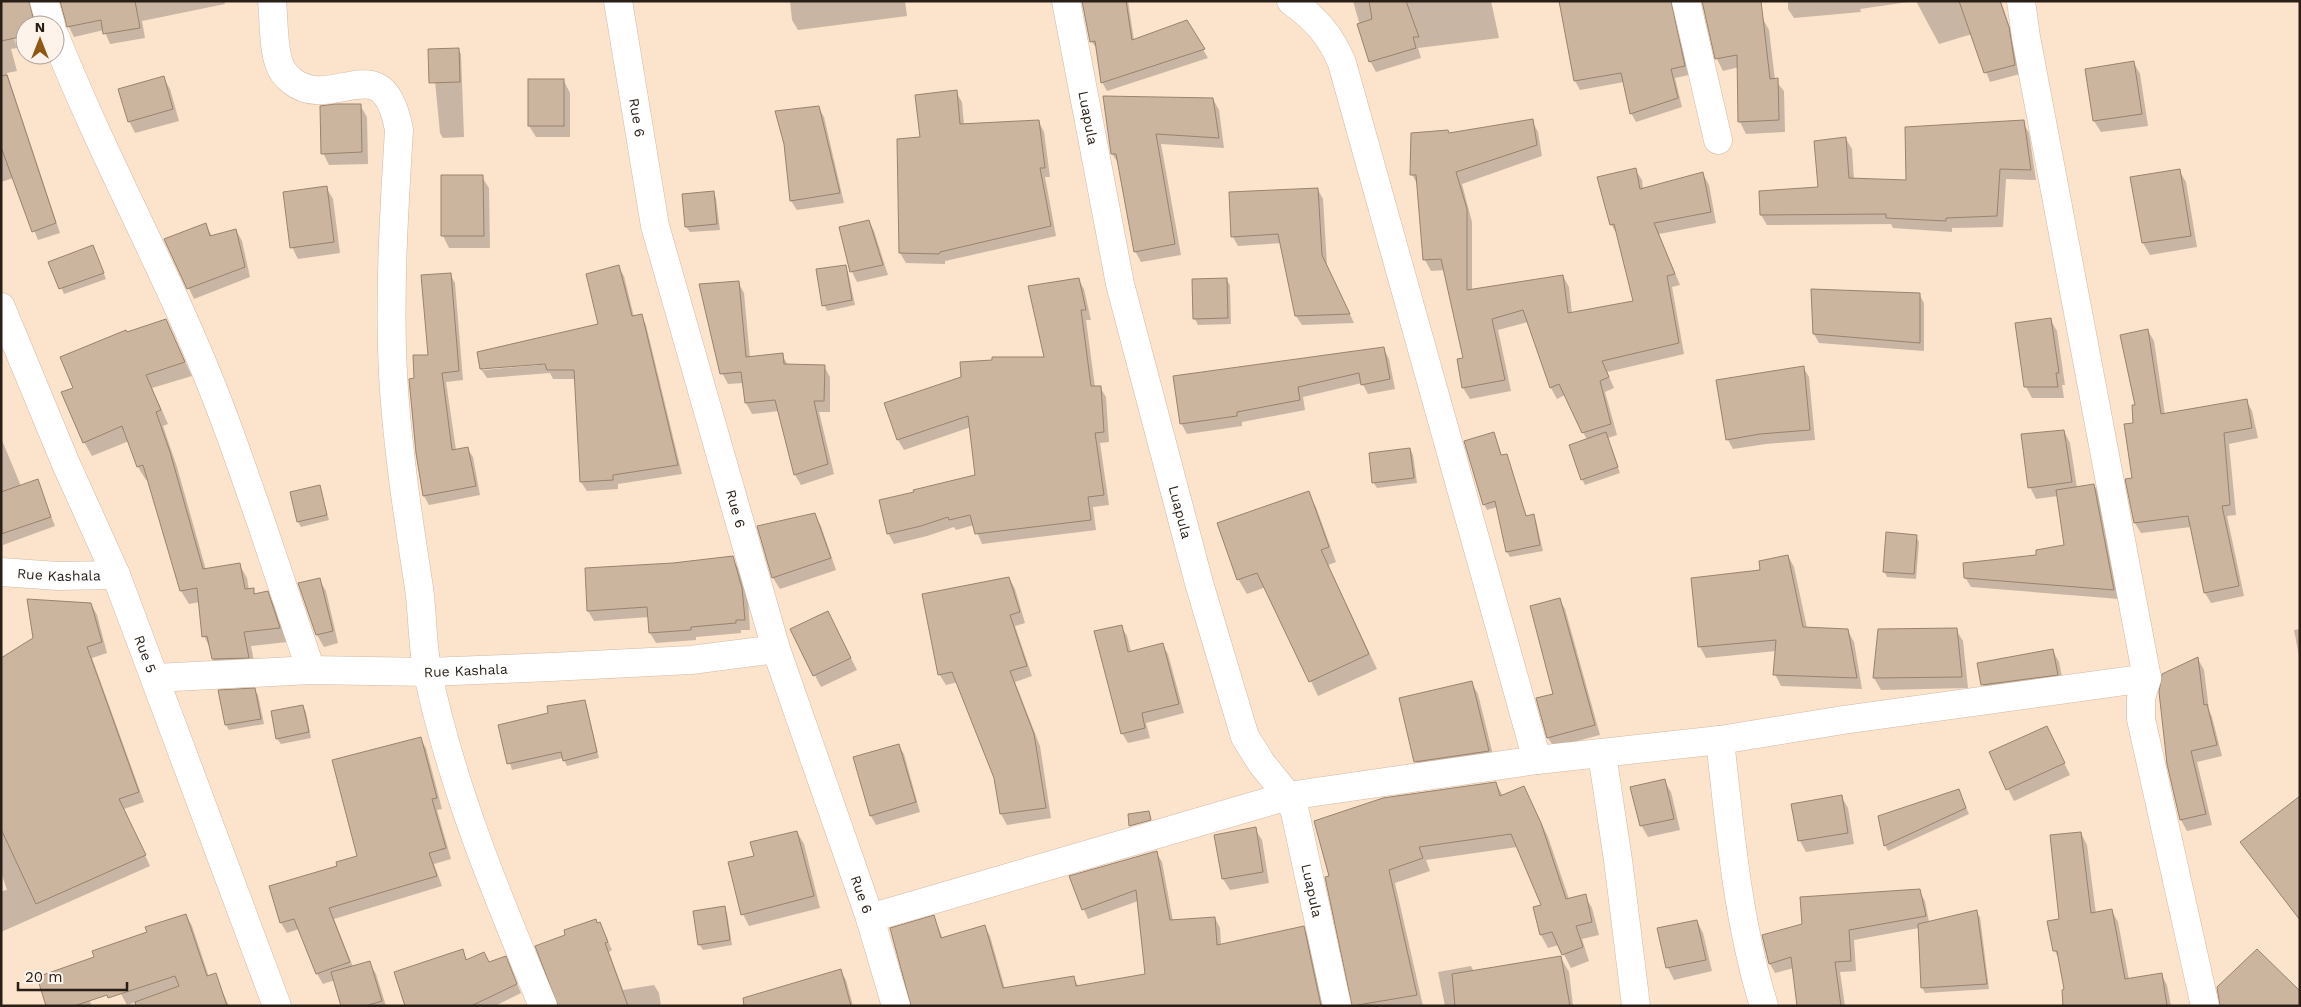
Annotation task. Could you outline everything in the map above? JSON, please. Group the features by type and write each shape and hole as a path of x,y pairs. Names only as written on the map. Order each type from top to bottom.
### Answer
{"street":[{"path":"44,1 48,15"},
{"path":"272,1 278,61 284,75 306,90 323,90 356,84 380,87 388,97 396,113 399,130 392,293 393,374 400,463 420,597 428,672 453,769 500,902 543,1006"},
{"name":"Rue 6","path":"618,1 655,226 776,649 870,918 896,1006"},
{"name":"Luapula","path":"1066,1 1120,284 1199,583 1245,737 1262,764 1288,796 1295,812 1337,1006"},
{"path":"1292,1 1306,11 1323,29 1335,44 1342,63 1537,760"},
{"path":"1686,1 1718,140"},
{"path":"2021,1 2026,37 2147,678 2141,698 2141,719 2205,1006"},
{"path":"65,60 156,256 218,402 311,670"},
{"name":"Rue 5","path":"1,307 66,464 116,574 277,1006"},
{"name":"Rue Kashala","path":"1,572 58,576 116,574"},
{"name":"Rue Kashala","path":"156,678 311,670 428,672 691,660 776,649"},
{"path":"870,918 1288,796 1537,760 1720,740 1843,720 2147,678"},
{"path":"1720,740 1735,872 1750,961 1764,1006"},
{"path":"1602,754 1618,860 1636,1006"}],"building":[{"path":"1,1 29,1 32,15 15,15 15,38 1,41"},
{"path":"60,1 135,1 140,28 103,34 101,20 67,27"},
{"path":"1082,1 1126,1 1132,40 1187,20 1205,49 1101,83 1095,41 1090,42"},
{"path":"1369,1 1406,1 1419,37 1413,37 1416,48 1369,62 1357,24 1372,19"},
{"path":"1559,1 1671,1 1685,66 1671,69 1678,98 1630,114 1621,73 1574,81"},
{"path":"1702,1 1761,1 1770,79 1778,78 1779,120 1738,122 1737,55 1715,59"},
{"path":"1959,1 2000,1 2009,27 2015,65 1984,73"},
{"path":"459,48 460,82 429,83 428,49"},
{"path":"2134,61 2142,114 2093,121 2085,69"},
{"path":"7,75 56,223 32,232 1,147 1,76"},
{"path":"164,76 173,109 128,122 118,89"},
{"path":"528,79 564,79 564,126 528,126"},
{"path":"957,90 960,124 1039,120 1045,168 1040,168 1051,226 940,252 939,254 899,253 897,139 920,137 915,95"},
{"path":"1103,96 1213,98 1219,138 1156,134 1175,244 1134,252 1116,154 1111,154"},
{"path":"361,104 362,152 321,154 320,106"},
{"path":"819,106 840,193 790,201 784,144 775,111"},
{"path":"1533,119 1537,145 1456,172 1467,209 1467,290 1563,275 1568,313 1633,301 1614,224 1610,225 1597,177 1636,168 1640,189 1703,172 1711,212 1654,223 1675,274 1667,276 1679,343 1602,361 1609,377 1600,381 1611,424 1582,433 1559,384 1550,388 1523,310 1492,319 1505,380 1462,388 1457,359 1463,358 1441,259 1423,260 1416,175 1410,175 1411,133 1448,130 1449,133"},
{"path":"2024,120 2031,170 2000,169 1997,216 1946,218 1946,221 1886,218 1886,214 1760,215 1759,191 1818,187 1814,141 1846,137 1849,178 1906,180 1905,127"},
{"path":"2180,169 2191,236 2142,243 2130,177"},
{"path":"441,175 483,175 484,236 441,236"},
{"path":"327,186 334,242 290,248 283,192"},
{"path":"1318,188 1322,255 1350,314 1295,316 1278,234 1231,237 1229,192"},
{"path":"714,191 717,224 685,227 682,194"},
{"path":"869,220 883,265 850,272 839,227"},
{"path":"206,223 210,236 236,229 245,267 187,289 164,239"},
{"path":"93,245 104,273 59,289 48,262"},
{"path":"619,265 632,316 642,314 678,465 613,475 613,480 580,482 574,370 547,370 545,364 480,369 477,352 598,324 586,274"},
{"path":"846,265 852,300 822,306 816,269"},
{"path":"451,273 459,371 442,373 452,450 468,447 476,486 423,496 416,453 409,379 414,378 413,355 428,355 421,275"},
{"path":"1079,278 1086,310 1081,310 1091,386 1101,386 1104,432 1095,433 1104,495 1088,497 1091,520 975,534 970,515 949,520 948,517 887,534 879,500 975,475 968,416 897,440 884,403 961,377 960,362 992,360 992,357 1044,357 1028,286"},
{"path":"1227,278 1228,318 1193,319 1192,279"},
{"path":"739,281 746,357 783,353 784,364 825,365 824,401 814,401 828,464 794,475 775,400 745,403 741,372 720,374 699,284"},
{"path":"1811,289 1920,293 1920,343 1813,334"},
{"path":"2051,318 2059,373 2056,373 2058,387 2024,387 2015,323"},
{"path":"166,319 185,362 146,375 161,410 156,412 170,452 203,569 240,563 245,589 254,588 254,594 268,591 280,628 244,632 249,658 212,659 207,636 202,637 197,588 180,591 143,465 137,467 122,426 83,443 61,392 73,388 60,357 126,330 127,332"},
{"path":"2148,329 2161,414 2247,399 2252,428 2224,433 2230,505 2222,506 2239,586 2204,593 2188,516 2134,523 2125,479 2132,478 2124,424 2133,423 2132,405 2135,405 2120,335"},
{"path":"1384,347 1390,379 1361,385 1359,373 1298,387 1300,400 1237,412 1237,416 1180,424 1173,376"},
{"path":"1804,366 1810,430 1760,434 1726,440 1716,380"},
{"path":"2064,430 2072,482 2028,488 2021,434"},
{"path":"1494,432 1501,455 1507,454 1526,516 1534,514 1540,545 1506,552 1495,501 1483,505 1464,441"},
{"path":"1606,432 1618,467 1581,480 1569,445"},
{"path":"1410,448 1414,478 1372,483 1369,453"},
{"path":"38,479 51,517 1,534 1,492"},
{"path":"2094,484 2114,590 1964,578 1963,563 2036,555 2036,550 2064,545 2056,490"},
{"path":"320,485 327,515 297,522 290,492"},
{"path":"1309,491 1329,547 1321,550 1369,654 1309,682 1257,573 1237,580 1217,523"},
{"path":"815,513 831,558 772,578 757,526"},
{"path":"1886,532 1917,535 1914,574 1883,572"},
{"path":"1788,555 1803,627 1848,629 1857,678 1773,675 1776,640 1698,647 1691,578 1760,570 1759,561"},
{"path":"733,556 742,588 745,620 736,620 736,623 691,627 691,630 649,633 647,607 587,611 585,568 673,563"},
{"path":"1009,577 1020,612 1010,615 1027,666 1010,671 1034,734 1046,808 1000,814 994,778 952,672 938,675 922,594"},
{"path":"320,578 333,631 316,635 298,583"},
{"path":"1560,598 1595,725 1547,738 1536,698 1553,694 1530,606"},
{"path":"27,599 91,603 102,642 87,647 139,792 119,799 146,855 36,904 1,829 1,658 33,638"},
{"path":"828,611 851,658 813,676 790,629"},
{"path":"1122,625 1128,652 1163,643 1179,704 1142,713 1145,728 1121,734 1094,631"},
{"path":"1957,628 1962,677 1873,678 1878,629"},
{"path":"2053,649 2058,675 1981,685 1977,663"},
{"path":"2198,657 2204,705 2207,704 2217,745 2191,751 2206,814 2180,820 2167,764 2159,692 2162,674"},
{"path":"1472,681 1489,751 1414,762 1399,698"},
{"path":"255,688 261,719 225,725 218,690"},
{"path":"585,700 597,752 563,761 561,752 507,764 498,725 548,713 547,706"},
{"path":"303,705 309,732 276,739 271,711"},
{"path":"2047,726 2065,763 2006,790 1989,752"},
{"path":"421,737 437,798 432,799 446,848 429,853 437,876 329,908 350,962 316,974 294,919 280,923 269,886 337,866 336,862 357,856 332,760"},
{"path":"899,744 916,802 870,816 853,757"},
{"path":"1665,779 1674,819 1640,826 1630,787"},
{"path":"1496,782 1500,796 1524,786 1541,823 1566,899 1586,894 1592,922 1576,926 1583,947 1562,955 1552,932 1540,935 1533,907 1541,905 1511,834 1419,847 1423,858 1389,870 1417,995 1352,1006 1325,877 1329,876 1314,821 1383,798"},
{"path":"1959,789 1966,808 1884,846 1878,816"},
{"path":"1842,795 1848,833 1798,841 1791,804"},
{"path":"2300,796 2300,920 2240,842"},
{"path":"1149,811 1151,820 1129,826 1128,814"},
{"path":"1256,827 1263,872 1222,879 1214,835"},
{"path":"797,831 814,896 741,915 728,862 754,856 750,842"},
{"path":"2081,832 2091,913 2112,909 2125,979 2162,973 2167,1006 2063,1006 2062,990 2064,989 2057,951 2053,951 2047,921 2059,919 2050,835"},
{"path":"1157,851 1170,920 1215,917 1217,945 1304,926 1321,1006 911,1006 890,928 934,915 941,938 985,925 1003,988 1074,976 1076,986 1145,974 1136,890 1082,910 1069,876"},
{"path":"1920,889 1926,916 1849,930 1851,961 1835,962 1841,1006 1797,1006 1791,957 1769,964 1762,935 1802,924 1800,897"},
{"path":"725,906 730,940 698,945 693,911"},
{"path":"1977,910 1987,984 1921,988 1918,924"},
{"path":"186,914 207,976 216,973 227,1006 136,1006 135,1002 179,986 175,976 108,998 107,995 74,1006 46,1006 37,977 94,957 92,951 147,932 145,927"},
{"path":"596,919 597,923 600,922 608,942 605,943 628,1006 558,1006 535,946 565,935 564,930"},
{"path":"1697,920 1706,960 1666,968 1657,928"},
{"path":"463,949 466,960 484,952 489,962 506,956 517,984 471,1006 405,1006 394,972"},
{"path":"2257,949 2300,991 2300,1006 2220,1006 2217,987"},
{"path":"1561,956 1570,1006 1455,1006 1452,974"},
{"path":"370,961 382,1001 365,1006 341,1006 331,972"},
{"path":"841,969 851,1006 744,1006 743,998"}]}
